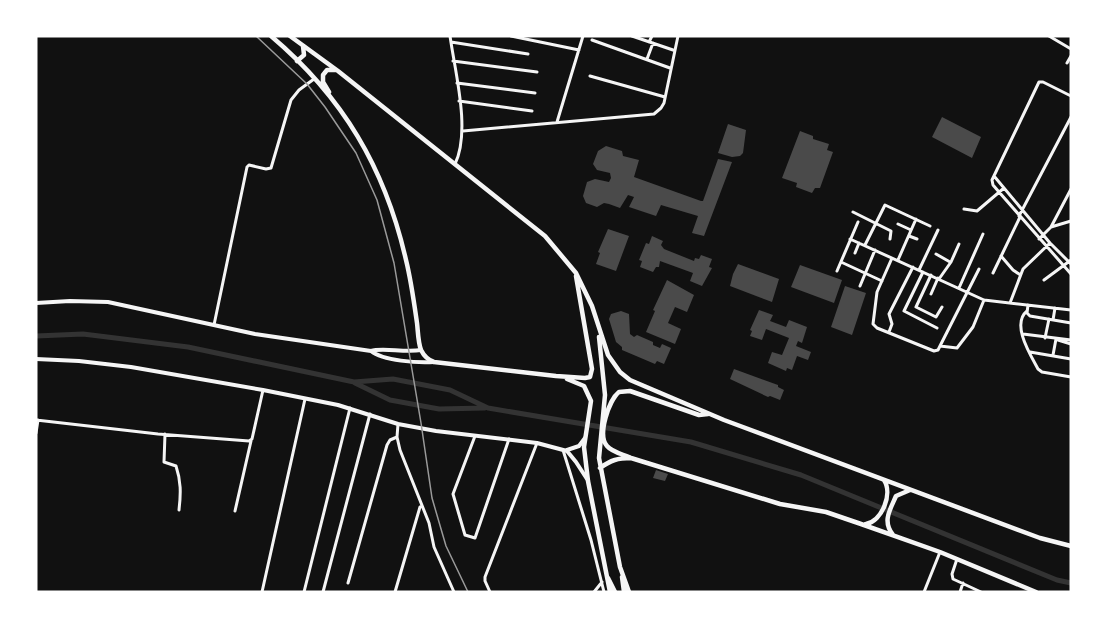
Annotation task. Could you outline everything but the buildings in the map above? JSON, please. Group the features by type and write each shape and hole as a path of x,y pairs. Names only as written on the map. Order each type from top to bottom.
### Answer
{"highway":[{"path":"272,36 334,100"},
{"path":"290,36 338,71 454,166 545,236 576,273 587,295 608,356 625,376 637,384 709,414 1040,538 1071,546"},
{"path":"297,61 304,55 303,46"},
{"path":"338,71 327,70 322,75 323,82 369,154 389,201 408,268 421,350 426,357 434,362 585,378 592,374 576,273"},
{"path":"598,326 605,387 600,468 627,592"},
{"path":"556,376 584,386 590,396 591,408 584,447 588,481 610,592"},
{"path":"605,411 614,396 624,391 678,406 699,415 709,414"},
{"path":"602,439 609,448 631,458 780,504 826,512 940,552 1035,592"},
{"path":"600,468 618,458 631,458"},
{"path":"861,524 869,524 879,516 888,493 888,487 883,479"},
{"path":"893,535 889,530 887,519 896,496 912,490"},
{"path":"607,576 615,592"}],"street":[{"path":"450,36 463,131 454,166"},
{"path":"511,36 579,50"},
{"path":"557,122 583,36"},
{"path":"632,36 674,50"},
{"path":"647,59 651,36"},
{"path":"463,131 654,114 661,108 665,97 678,36"},
{"path":"1049,36 1071,49"},
{"path":"592,40 670,68"},
{"path":"450,42 528,54"},
{"path":"1067,63 1071,56"},
{"path":"453,61 537,72"},
{"path":"590,76 665,97"},
{"path":"214,325 247,167 249,165 270,168 291,100 299,90 315,79"},
{"path":"456,82 535,93"},
{"path":"1071,96 1043,82 1038,83 994,176 993,184 1071,274"},
{"path":"459,101 532,111"},
{"path":"993,273 1022,210 1071,119"},
{"path":"994,176 1050,243 1070,262 1044,280"},
{"path":"964,209 977,211 1004,188"},
{"path":"1038,238 1051,227 1071,189"},
{"path":"865,246 885,205 930,226"},
{"path":"853,212 892,231 890,239"},
{"path":"898,260 916,219"},
{"path":"1051,227 1071,221"},
{"path":"837,271 858,222"},
{"path":"898,224 911,230"},
{"path":"937,328 904,311 938,230"},
{"path":"959,288 982,234"},
{"path":"909,236 917,239"},
{"path":"850,239 984,300 1071,310"},
{"path":"855,253 859,243"},
{"path":"1010,303 1024,266 1050,243"},
{"path":"931,294 951,262 959,244"},
{"path":"860,286 875,250"},
{"path":"936,254 951,262"},
{"path":"1001,256 1013,270 1020,274"},
{"path":"892,258 876,294 873,321 875,327 934,351 938,350 979,269"},
{"path":"841,262 882,281"},
{"path":"889,333 892,324 889,314 913,267"},
{"path":"931,275 916,306 936,317 942,307"},
{"path":"940,346 957,348 973,327 984,300"},
{"path":"36,303 108,302 279,338 371,351 381,356 410,362 434,362"},
{"path":"1028,304 1020,326 1040,372 1071,377"},
{"path":"1045,338 1055,308"},
{"path":"1027,311 1030,316 1071,323"},
{"path":"1023,334 1071,342"},
{"path":"1053,356 1056,339"},
{"path":"371,351 376,349 409,352 421,350"},
{"path":"1030,352 1071,359"},
{"path":"36,359 114,364 350,408 398,424 537,443 565,450 579,446 585,438"},
{"path":"235,511 263,390"},
{"path":"262,592 306,399"},
{"path":"304,592 350,408"},
{"path":"323,592 370,414"},
{"path":"36,433 37,420 165,435 251,441"},
{"path":"398,424 397,437 430,528 434,548 454,592"},
{"path":"165,435 164,462 176,466 182,488 179,510"},
{"path":"475,435 453,494 465,535 475,538 509,439"},
{"path":"348,583 387,445 390,440 397,437"},
{"path":"490,592 485,577 537,443"},
{"path":"565,450 588,481"},
{"path":"565,450 604,592"},
{"path":"395,592 420,505"},
{"path":"924,592 940,552"},
{"path":"957,559 952,577 981,592"},
{"path":"594,592 602,582"},
{"path":"960,592 963,583"}],"waterway":[{"path":"36,336 83,334 188,347 354,382 393,379 450,390 488,408 691,442 801,475 1057,580 1071,583"},
{"path":"355,383 390,400 439,409 485,408"}],"railway":[{"path":"256,36 307,84 325,107 356,153 377,200 394,263 432,498 446,546 468,592"}]}
